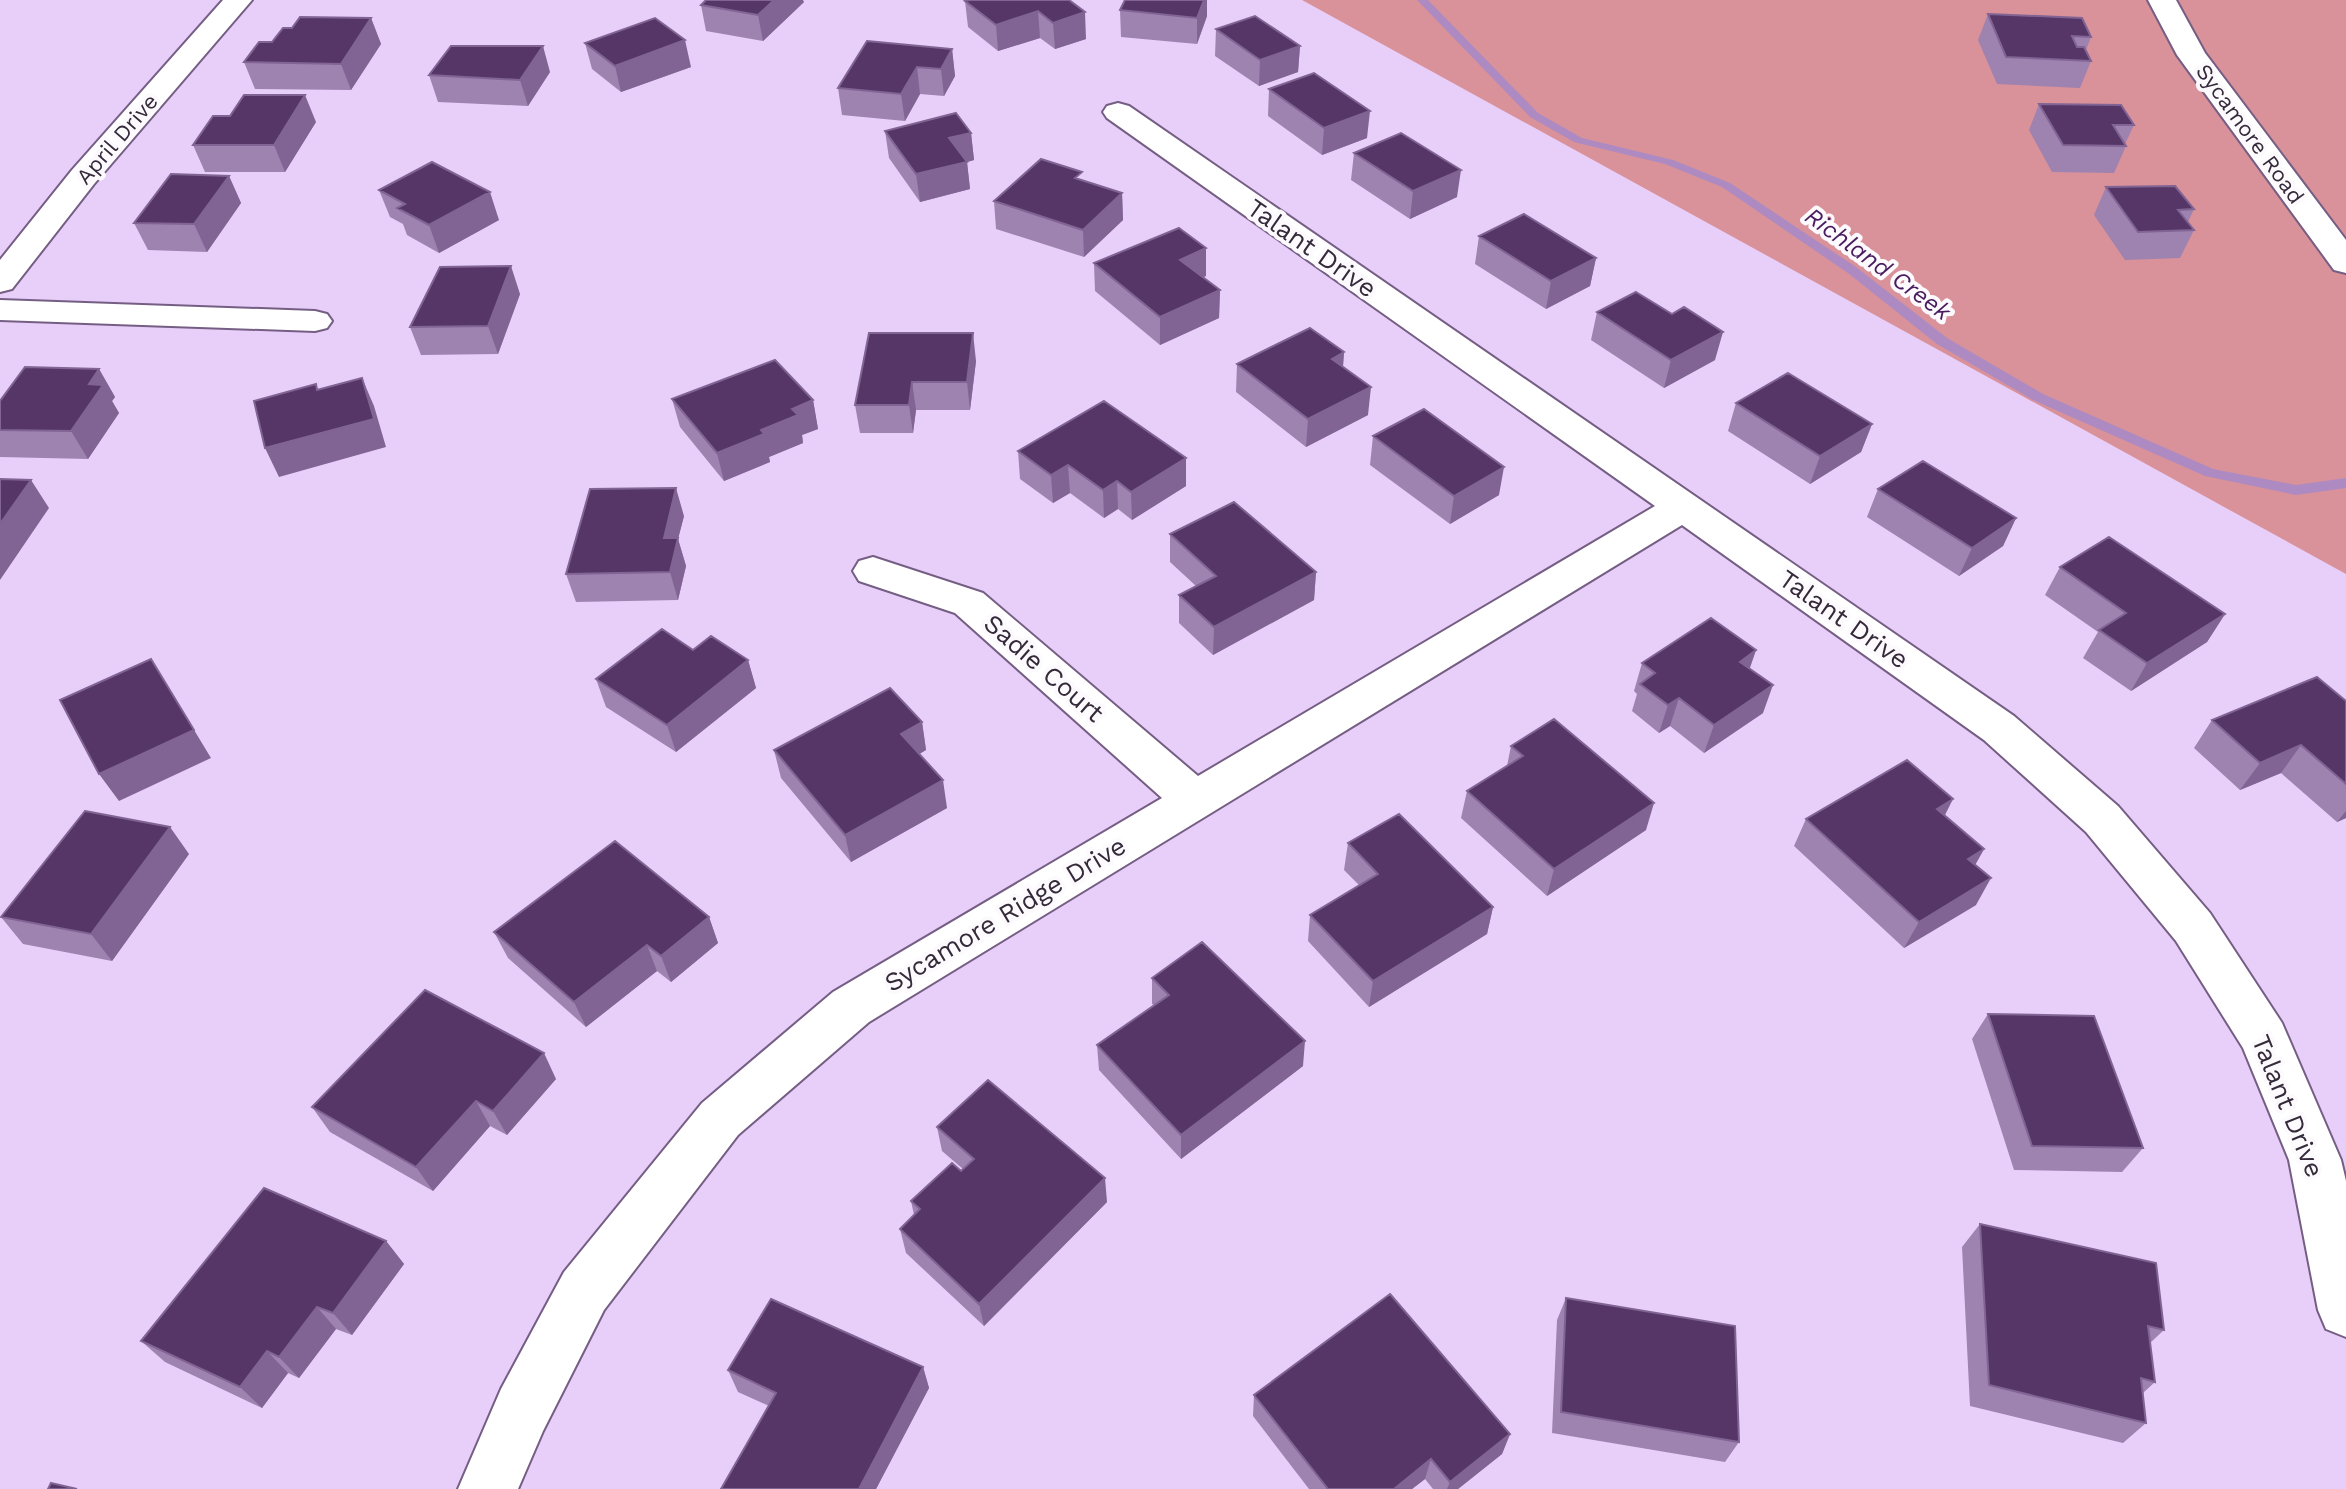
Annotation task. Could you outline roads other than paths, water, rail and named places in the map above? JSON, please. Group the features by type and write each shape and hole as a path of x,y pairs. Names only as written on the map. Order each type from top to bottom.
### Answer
{"street":[{"name":"April Drive","path":"0,282 83,177 238,0"},
{"name":"Sycamore Road","path":"2162,0 2192,55 2346,263"},
{"name":"Talant Drive","path":"1118,112 1999,728 2102,819 2193,927 2264,1038 2315,1160 2346,1310"},
{"path":"0,310 315,321"},
{"name":"Sycamore Ridge Drive","path":"488,1489 522,1410 584,1291 720,1119 851,1007 1683,507"},
{"name":"Sadie Court","path":"873,571 969,603 1195,800"}],"waterway":[{"name":"Richland Creek","path":"1422,0 1534,115 1578,140 1669,162 1726,185 1852,270 1942,341 2038,397 2210,473 2296,490 2346,483"}]}
